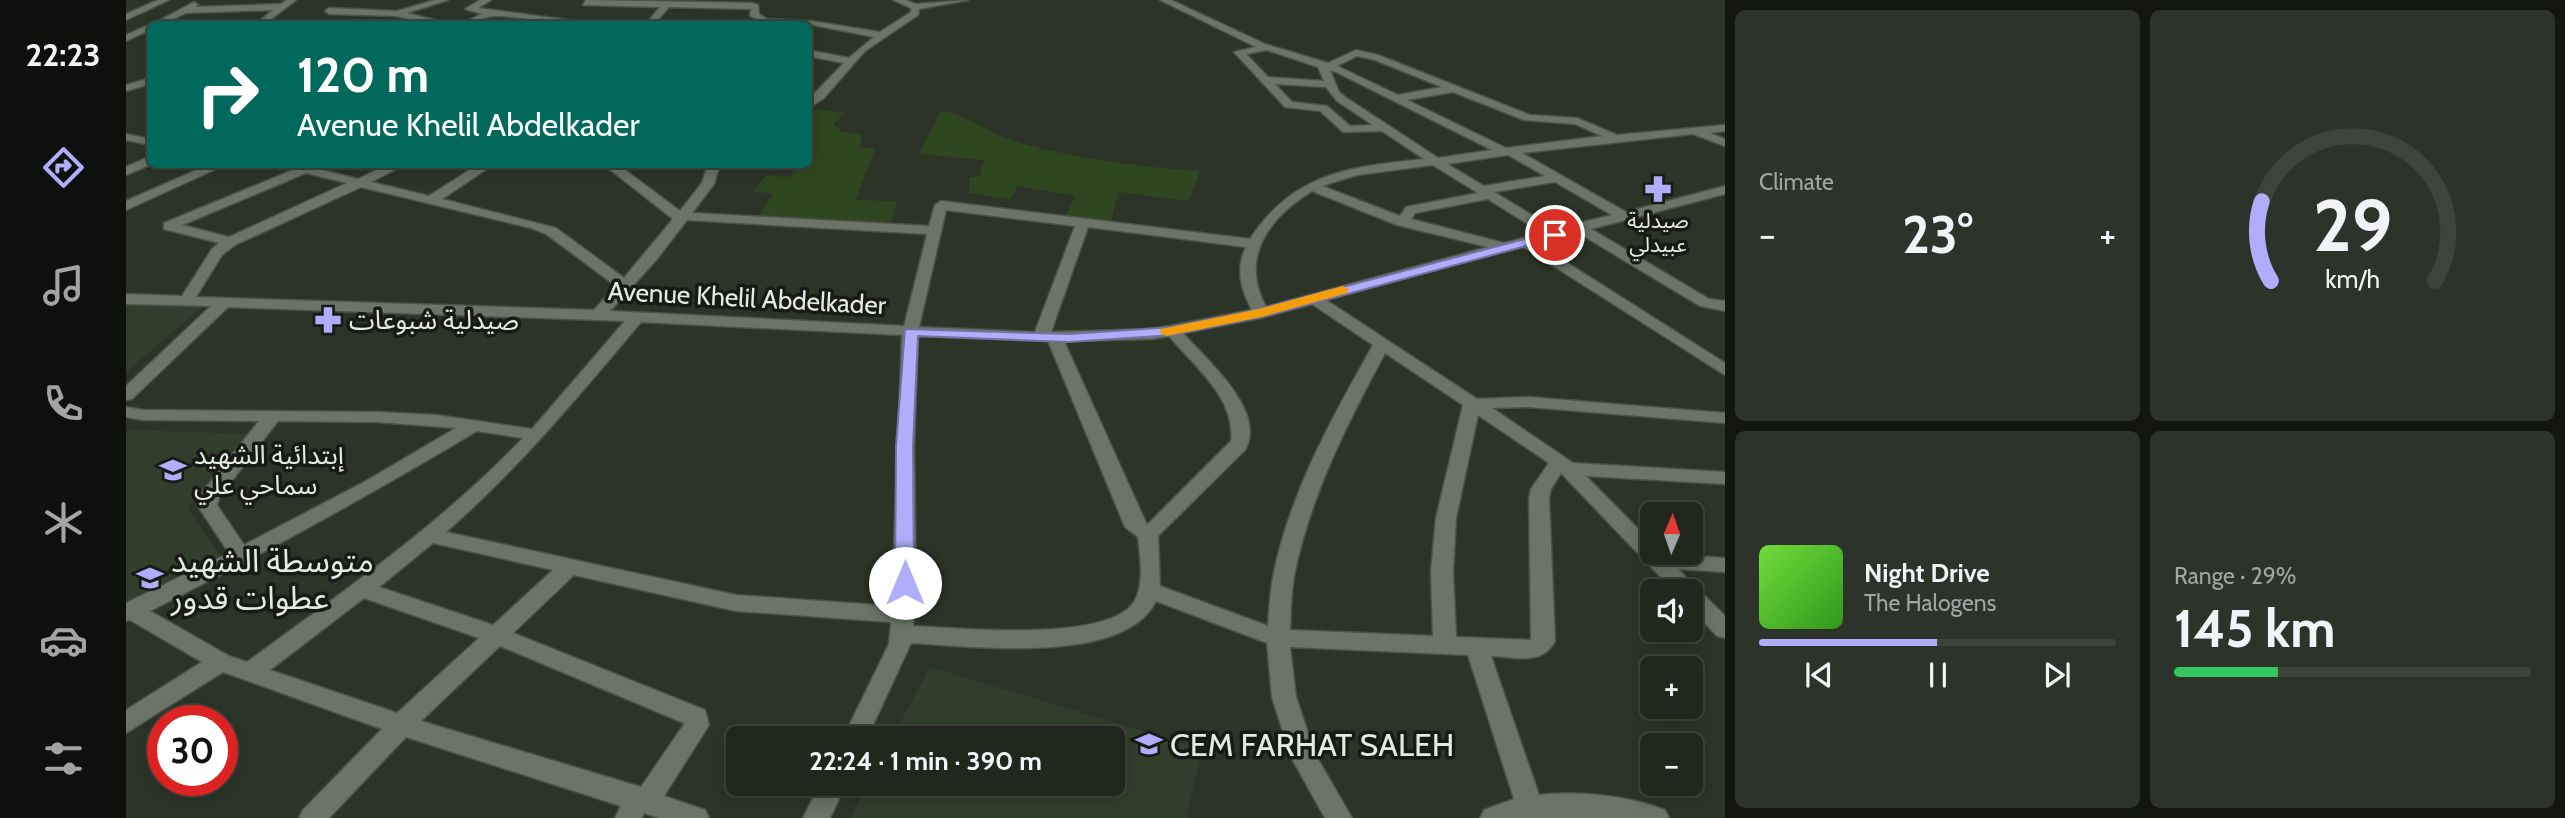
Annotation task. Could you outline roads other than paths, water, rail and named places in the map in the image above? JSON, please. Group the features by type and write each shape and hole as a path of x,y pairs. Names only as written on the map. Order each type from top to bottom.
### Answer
{"street":[{"path":"126,17 165,0"},
{"path":"163,21 204,0"},
{"path":"264,21 292,0"},
{"path":"342,0 326,14 395,13 433,21"},
{"path":"363,21 444,0"},
{"path":"487,0 468,9 569,21"},
{"path":"897,0 915,7 964,0"},
{"path":"1164,0 1266,48 1326,64 1398,97 1557,178 1624,216"},
{"path":"548,21 589,1 752,6 755,7 754,16 763,18 761,21"},
{"path":"653,21 667,4"},
{"path":"186,10 281,7"},
{"path":"812,102 850,61 880,35 915,13 915,7"},
{"path":"472,21 492,13"},
{"path":"126,38 147,28"},
{"path":"812,29 880,35"},
{"path":"1266,48 1239,52 1289,105 1323,108 1347,130 1384,128"},
{"path":"812,54 850,61"},
{"path":"1326,64 1361,54 1410,69 1528,118 1577,121 1615,138"},
{"path":"1326,64 1334,93 1341,99 1436,162 1555,235"},
{"path":"1263,80 1331,84"},
{"path":"126,88 147,82"},
{"path":"1398,97 1455,88"},
{"path":"1261,313 1246,277 1246,267 1255,244 1276,213 1311,186 1354,172 1615,138 1725,128"},
{"path":"1693,130 1725,144"},
{"path":"126,137 147,142"},
{"path":"126,148 147,142"},
{"path":"126,171 147,162"},
{"path":"126,206 212,168"},
{"path":"297,168 544,228 624,285"},
{"path":"187,300 217,252 230,242 392,168"},
{"path":"431,200 482,168"},
{"path":"614,168 681,217 933,230"},
{"path":"598,315 652,256 708,184 713,168"},
{"path":"230,242 169,226 304,170"},
{"path":"1402,222 1411,210 1557,178"},
{"path":"1311,186 1402,222 1503,247"},
{"name":"Avenue Khelil Abdelkader","path":"126,299 598,315 1048,338 1173,331 1261,313 1503,247 1725,191"},
{"path":"861,726 899,651 911,332 940,206 944,204 1082,224 1255,244"},
{"path":"1082,224 1048,338 1135,527 1148,533 1155,530 1238,446 1241,438 1239,414 1234,402 1173,331"},
{"path":"1580,228 1705,303 1725,306"},
{"path":"1525,242 1725,370"},
{"path":"1313,298 1565,465 1640,541"},
{"path":"126,395 225,302"},
{"path":"250,673 429,535 497,476 537,435 637,317"},
{"path":"1339,818 1307,765 1292,729 1283,693 1278,638 1281,578 1326,447 1382,344"},
{"path":"1472,404 1528,402 1725,418"},
{"path":"1445,645 1442,572 1446,518 1472,404"},
{"path":"126,412 143,415 418,418 537,435"},
{"path":"241,556 207,505 211,494 272,416"},
{"path":"129,611 241,556 395,473 474,425"},
{"path":"1149,590 1278,638 1530,649 1541,646 1544,641 1539,498 1541,489 1565,465 1725,478"},
{"path":"429,535 736,603 1013,638 1088,634 1116,626 1136,615 1149,590 1148,533"},
{"path":"1703,563 1725,565"},
{"path":"1664,565 1676,579"},
{"path":"312,818 401,725 570,566"},
{"path":"361,589 496,635 696,718 697,725 638,806"},
{"path":"1703,608 1725,631"},
{"path":"129,611 221,662 250,673 638,806 696,818"},
{"path":"1477,647 1530,806"},
{"path":"126,723 221,662"},
{"path":"816,818 827,796"},
{"path":"1493,818 1530,806 1601,809 1656,818"}],"place":[{"name":"صيدلية عبيدلي","path":"1658,189"},
{"name":"صيدلية شبوعات","path":"328,320"},
{"name":"إبتدائية الشهيد سماحي علي","path":"173,470"},
{"name":"متوسطة الشهيد عطوات قدور","path":"150,578"},
{"name":"CEM FARHAT SALEH","path":"1149,744"}]}
